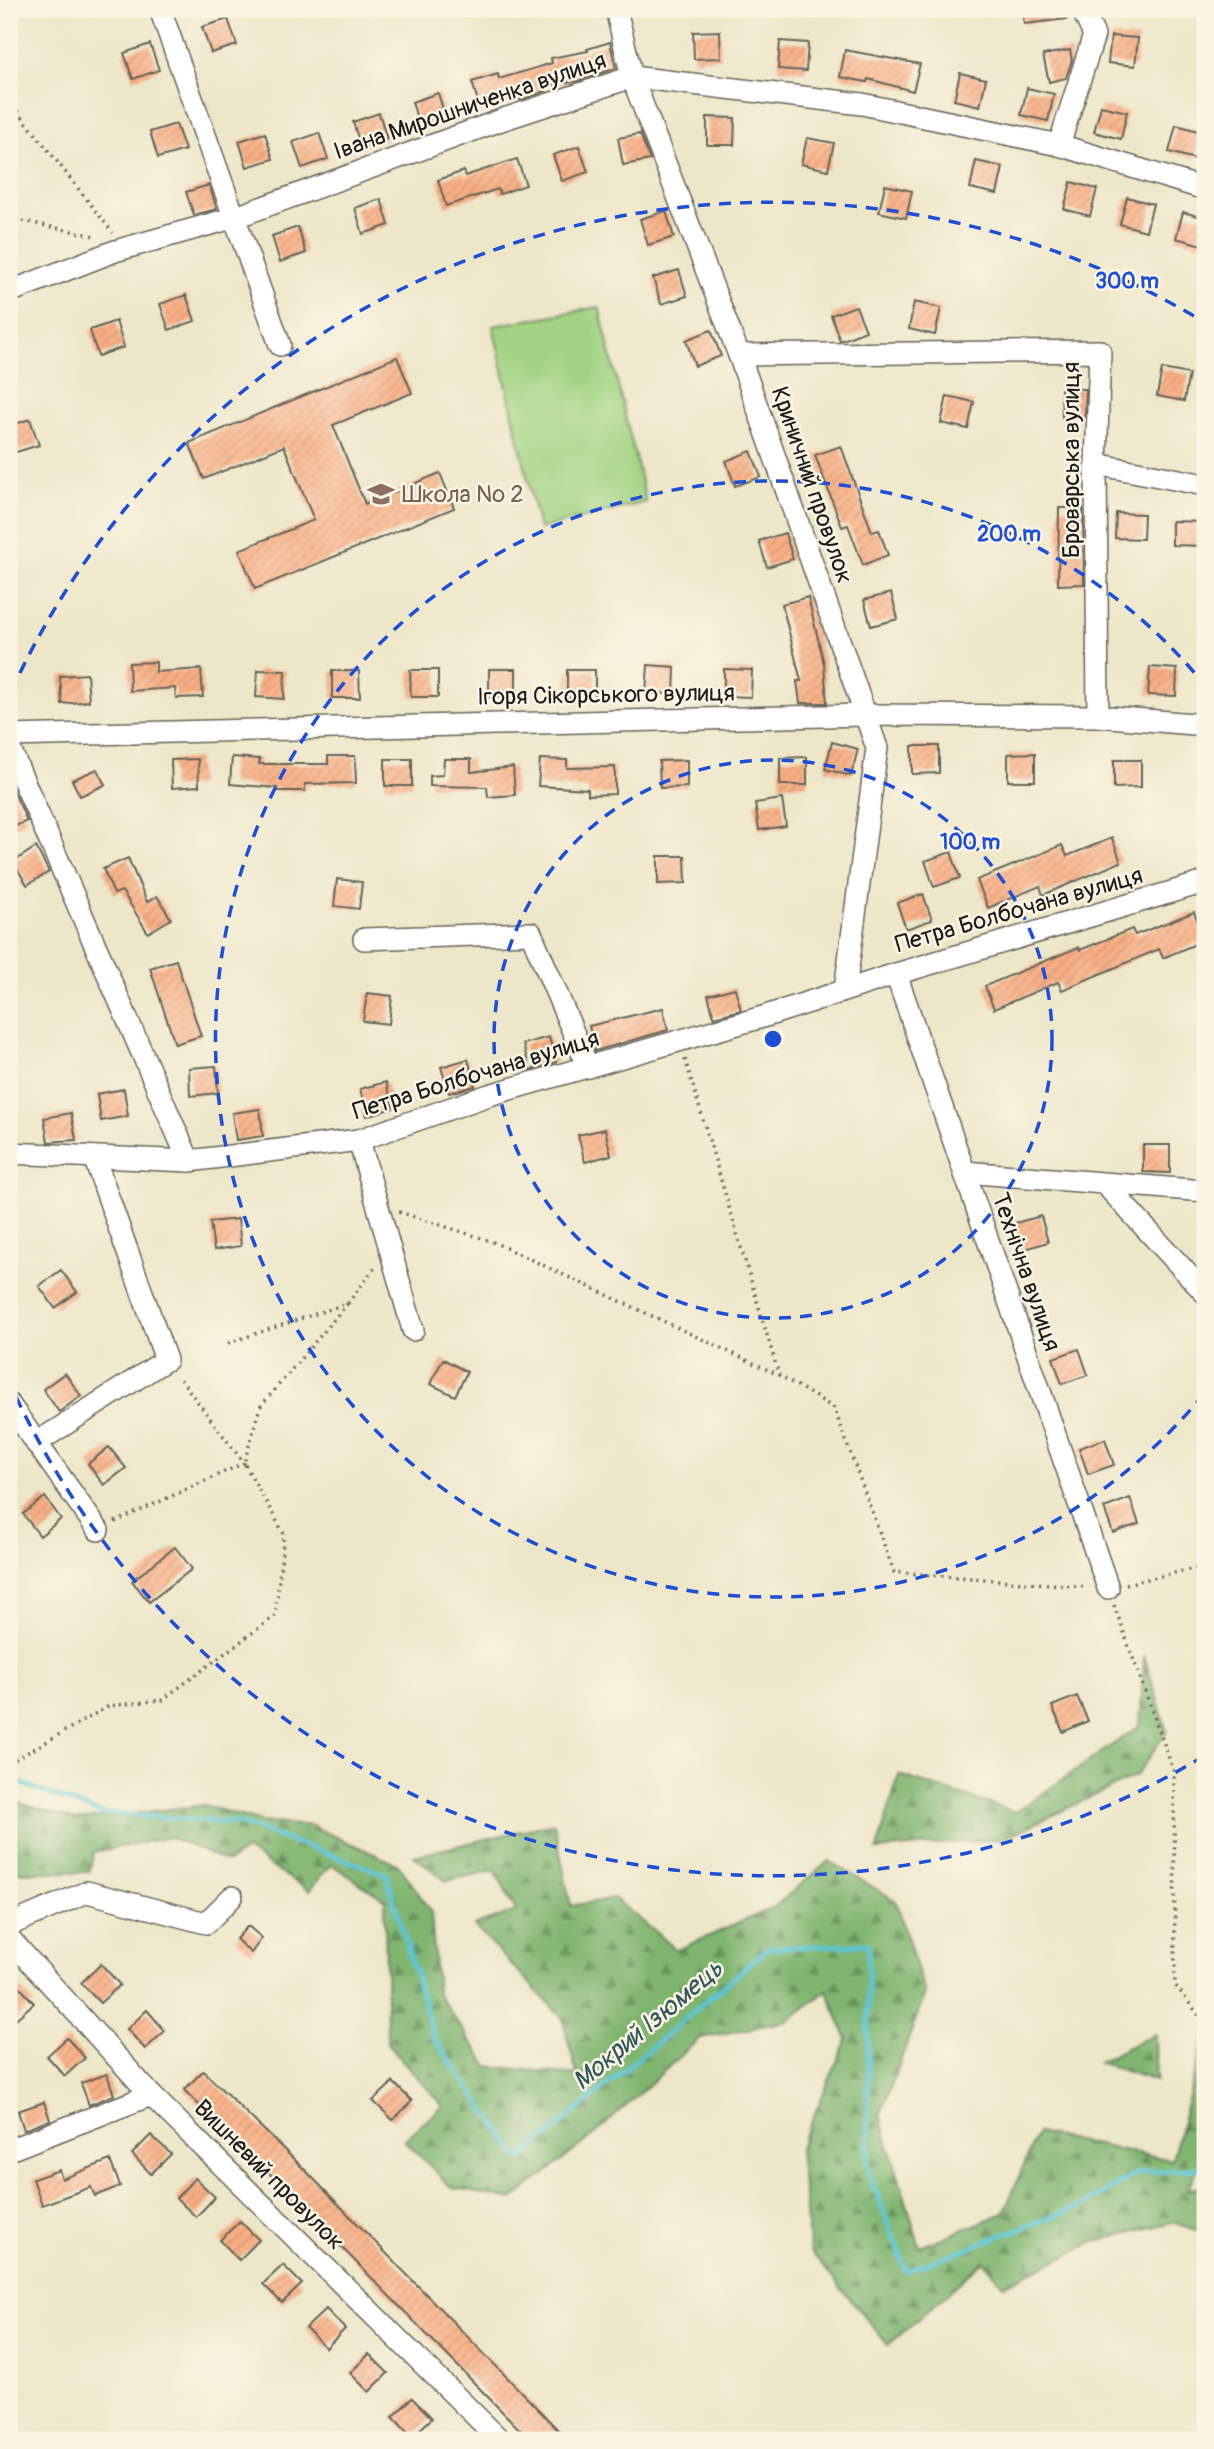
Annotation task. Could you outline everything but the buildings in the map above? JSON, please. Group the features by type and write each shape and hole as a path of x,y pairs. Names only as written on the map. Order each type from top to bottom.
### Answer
{"street":[{"path":"160,9 280,345"},
{"name":"Криничний провулок","path":"616,9 632,77 739,355 863,715 877,748 845,990"},
{"path":"1059,145 1094,35 1082,9"},
{"name":"Івана Мирошниченка вулиця","path":"9,292 125,245 236,217 504,119 632,77 862,104 1059,145 1205,189"},
{"name":"Броварська вулиця","path":"739,355 1100,351 1096,464 1098,716"},
{"path":"1096,464 1205,485"},
{"name":"Ігоря Сікорського вулиця","path":"9,736 863,715 1098,716 1205,725"},
{"path":"9,747 189,1161"},
{"name":"Петра Болбочана вулиця","path":"9,1153 189,1161 359,1140 489,1095 679,1041 1205,882"},
{"path":"364,939 531,933 588,1067"},
{"name":"Технічна вулиця","path":"896,974 1108,1588"},
{"path":"359,1140 413,1330"},
{"path":"36,1443 166,1360 94,1157"},
{"path":"964,1172 1205,1191"},
{"path":"1105,1184 1205,1293"},
{"path":"9,1404 98,1530"},
{"path":"9,1926 87,1892 206,1923 232,1897"},
{"name":"Вишневий провулок","path":"9,1938 150,2095 500,2440"},
{"path":"9,2150 150,2095"}],"path":[{"path":"9,100 125,245"},
{"path":"9,218 99,237"},
{"path":"107,239 125,245"},
{"path":"679,1041 779,1375"},
{"path":"377,1206 491,1241 779,1375 834,1408 894,1572 1108,1588 1205,1566"},
{"path":"98,1530 244,1463 260,1407 348,1303 390,1247"},
{"path":"228,1343 348,1303"},
{"path":"9,1763 109,1706 162,1700 275,1616 284,1534 244,1463 166,1360"},
{"path":"1108,1588 1174,1772 1175,1985 1205,2023"}],"green space":[{"path":"599,307 646,502 539,529 493,326"},
{"path":"1144,1655 1167,1731 1136,1776 1004,1838 877,1850 899,1775 1015,1812 1140,1726"},
{"path":"9,1800 76,1820 204,1805 261,1822 312,1826 399,1865 431,1912 437,1993 488,2066 577,2075 562,2017 474,1926 516,1911 495,1870 446,1881 414,1856 554,1823 571,1906 614,1898 677,1950 773,1908 829,1861 896,1901 925,1994 880,2116 920,2247 1004,2213 1037,2133 1172,2160 1203,2042 1205,2153 1188,2190 1205,2184 1205,2233 1172,2222 1094,2242 1003,2285 984,2261 888,2345 810,2251 799,2150 847,2039 827,1990 788,2021 700,2038 594,2135 512,2200 452,2188 404,2140 443,2106 387,2043 385,1900 331,1864 309,1891 246,1850 228,1862 170,1837 94,1852 89,1872 9,1872"},
{"path":"1155,2034 1156,2081 1098,2062"}],"waterway":[{"name":"Мокрий Ізюмець","path":"9,1779 100,1813 239,1823 386,1874 434,2038 520,2159 768,1948 868,1944 868,2171 906,2271 1084,2205 1137,2173 1205,2168"}],"place":[{"name":"Школа № 2","path":"381,494"}]}
